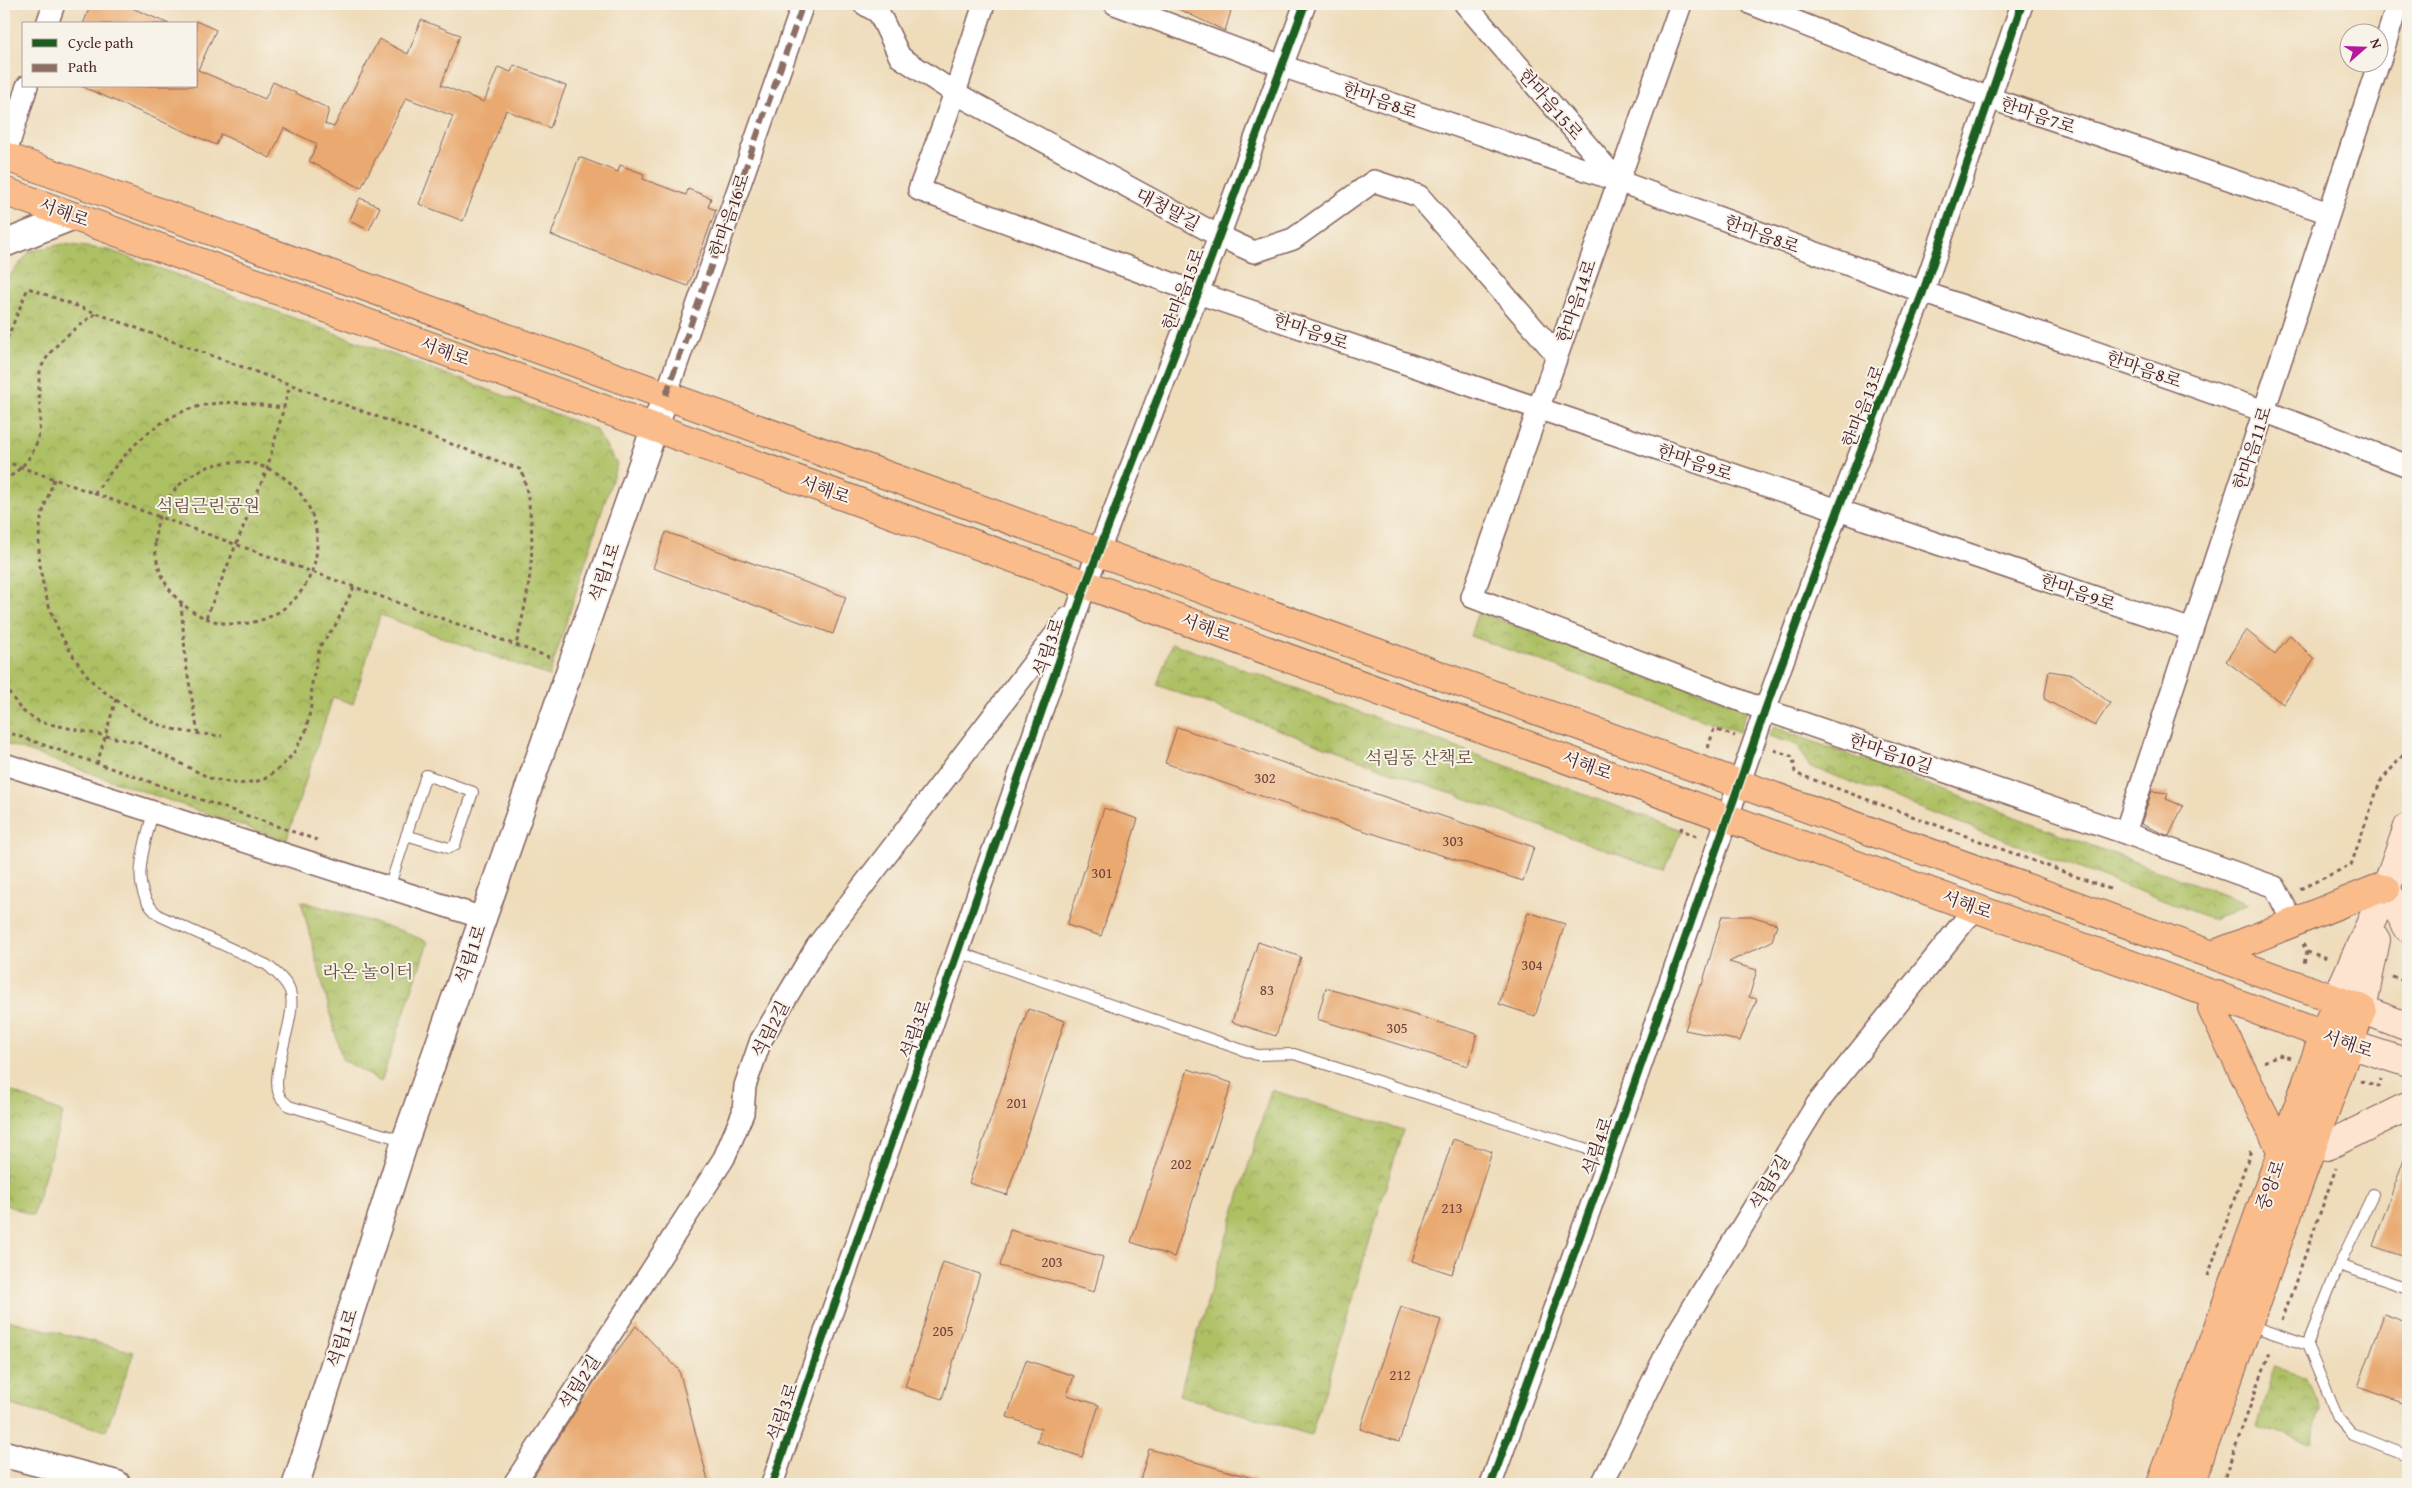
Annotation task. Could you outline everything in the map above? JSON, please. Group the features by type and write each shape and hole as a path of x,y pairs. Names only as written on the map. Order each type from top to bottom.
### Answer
{"main road":[{"name":"서해로","path":"4,158 666,395 2212,954 2408,1027"},
{"name":"서해로","path":"4,191 655,427 1082,594 1729,817 2337,1039 2408,1063"},
{"name":"중앙로","path":"2161,1484 2313,1144 2337,1039 2336,1000 2386,889 2408,827"},
{"path":"2212,954 2378,888 2386,889 2408,928"},
{"name":"중앙로","path":"2190,1484 2282,1152 2337,1039 2362,1009 2386,889"},
{"path":"2217,995 2212,1009 2282,1152"},
{"path":"2313,1144 2327,1146 2408,1106"}],"street":[{"path":"47,22 54,4"},
{"name":"한마음16로","path":"655,427 802,4"},
{"name":"대청말길","path":"864,4 879,13 900,57 955,93 1219,236 1254,252 1293,239 1374,181 1419,196 1557,355"},
{"path":"955,93 984,4"},
{"name":"한마음8로","path":"1115,4 1282,66 1618,181 1923,292 2264,411 2408,466"},
{"name":"한마음15로","path":"1082,594 1198,293 1305,4"},
{"name":"한마음15로","path":"1465,4 1618,181"},
{"name":"한마음14로","path":"1472,598 1680,4"},
{"name":"한마음7로","path":"1752,4 1989,98 2329,214"},
{"name":"한마음13로","path":"1729,817 1765,710 1838,510 1923,292 2022,4"},
{"name":"한마음11로","path":"2390,27 2396,8"},
{"name":"한마음11로","path":"2125,833 2375,72"},
{"path":"4,158 26,88"},
{"name":"한마음9로","path":"955,93 919,190 1198,293 2192,630"},
{"path":"4,244 74,216"},
{"name":"석림1로","path":"296,1484 405,1141 655,427"},
{"name":"석림3로","path":"772,1484 1082,594"},
{"name":"석림2길","path":"514,1484 724,1158 743,1113 746,1086 761,1040 817,946 1082,594"},
{"name":"한마음10길","path":"1472,598 1765,710 2125,833 2275,887 2293,923"},
{"path":"4,764 483,918"},
{"name":"석림4로","path":"1491,1484 1729,817"},
{"name":"석림5길","path":"1602,1484 1673,1340 1817,1104 1966,919 1978,908"},
{"path":"4,1454 117,1484"}],"lane":[{"path":"389,888 406,835 426,775 473,792 455,845 449,848 406,835"},
{"path":"153,812 140,864 141,882 148,905 160,916 267,965 281,977 290,992 291,1008 277,1082 280,1097 289,1106 405,1141"},
{"path":"958,952 1257,1055 1294,1054 1609,1156"},
{"path":"2306,1345 2339,1265 2373,1194"},
{"path":"2339,1265 2408,1288"},
{"path":"2235,1320 2306,1345 2338,1418 2351,1433 2408,1456"}],"path":[{"path":"4,346 28,288 522,470 529,498 533,534 533,562 527,600 516,645"},
{"path":"4,481 22,468 37,442 41,417 39,385 42,365 68,334 96,313"},
{"path":"206,618 267,469 290,385"},
{"path":"94,494 126,451 154,426 179,413 209,405 244,402 283,408"},
{"path":"4,461 571,666"},
{"path":"233,461 259,465 267,469 283,476 302,495 313,519 317,546 312,572 298,596 278,613 252,623 225,624 206,618 181,602 162,577 155,550 157,524 167,500 184,480 207,466 233,461"},
{"path":"54,480 42,518 39,556 48,605 63,639 93,682 116,699 156,723 198,734 222,736"},
{"path":"4,685 21,710 40,722 66,729 140,743 212,779 240,784 263,780 280,768 293,754 306,731 311,706 312,683 320,646 335,626 354,587"},
{"path":"181,602 186,664 198,734"},
{"path":"96,764 116,699"},
{"path":"1700,769 1714,730 1755,742 1793,757 1795,772 2114,891"},
{"path":"4,731 320,841"},
{"path":"2281,898 2350,866 2380,782 2405,753 2408,744"},
{"path":"1795,804 1806,776"},
{"path":"2207,1280 2254,1138"},
{"path":"2222,1484 2335,1169 2343,1165"}],"green space":[{"name":"석림근린공원","path":"63,244 109,250 595,429 617,464 549,676 380,615 353,704 333,697 286,841 4,743 4,283 30,251"},
{"path":"1478,612 1748,708 1739,732 1470,636"},
{"name":"석림동 산책로","path":"1172,643 1681,830 1665,872 1157,685"},
{"path":"1774,727 2248,904 2213,919 1809,766 1797,745 1768,736"},
{"name":"라온 놀이터","path":"301,901 402,931 428,942 381,1082 342,1059"},
{"path":"4,1088 63,1113 33,1216 4,1204"},
{"path":"1271,1090 1403,1130 1311,1435 1179,1395"},
{"path":"4,1319 134,1352 106,1431 4,1403"},
{"path":"2274,1367 2306,1377 2321,1410 2311,1443 2257,1427"}],"building":[{"path":"91,4 123,4 164,22 84,22"},
{"path":"1168,4 1233,4 1225,31"},
{"path":"421,20 460,35 441,85 484,102 498,67 511,72 514,65 566,86 550,128 506,110 463,221 419,204 453,116 406,98 361,188 309,161 317,144 284,128 270,158 221,134 216,145 86,88 198,88 198,70 265,99 273,82 329,109 325,124 334,127 379,39 408,54"},
{"path":"196,21 216,30 198,70 198,22"},
{"path":"579,157 618,172 620,165 644,174 643,179 686,195 688,189 711,198 708,207 716,210 688,286 551,235"},
{"path":"360,198 380,207 369,230 349,221"},
{"path":"666,532 846,597 833,634 653,568"},
{"path":"2246,630 2275,654 2290,635 2314,659 2283,704 2226,661"},
{"path":"2049,671 2074,675 2110,703 2095,726 2044,699"},
{"path":"1177,727 1534,847 1523,881 1346,825 1165,763"},
{"path":"2152,791 2168,793 2166,799 2183,806 2169,836 2141,824"},
{"path":"1104,808 1138,819 1101,936 1067,925"},
{"path":"1528,912 1565,924 1535,1016 1499,1004"},
{"path":"1722,916 1751,916 1777,924 1772,941 1729,962 1757,970 1749,997 1757,999 1740,1041 1685,1030 1700,985 1702,985"},
{"path":"1258,942 1301,957 1276,1036 1232,1022"},
{"path":"1326,988 1477,1034 1468,1066 1317,1019"},
{"path":"1028,1009 1065,1021 1007,1195 969,1183"},
{"path":"1188,1069 1232,1083 1174,1257 1131,1242"},
{"path":"1453,1139 1492,1152 1452,1274 1412,1261"},
{"path":"2406,1153 2408,1154 2408,1258 2373,1246"},
{"path":"1010,1230 1103,1257 1094,1292 1000,1266"},
{"path":"943,1262 980,1274 942,1399 905,1387"},
{"path":"1401,1307 1441,1320 1399,1442 1360,1429"},
{"path":"2384,1314 2408,1323 2408,1405 2358,1387"},
{"path":"636,1326 679,1370 709,1484 529,1484 600,1373"},
{"path":"1026,1360 1074,1376 1067,1395 1099,1405 1082,1457 1037,1442 1041,1429 1007,1417"},
{"path":"1149,1449 1256,1479 1255,1484 1139,1484"}],"marked path":[{"path":"666,395 803,4"}],"cycle path":[{"path":"772,1484 1086,584 1198,293 1305,4"},
{"path":"1491,1484 1609,1156 1765,710 1838,510 1923,292 2022,4"}]}
